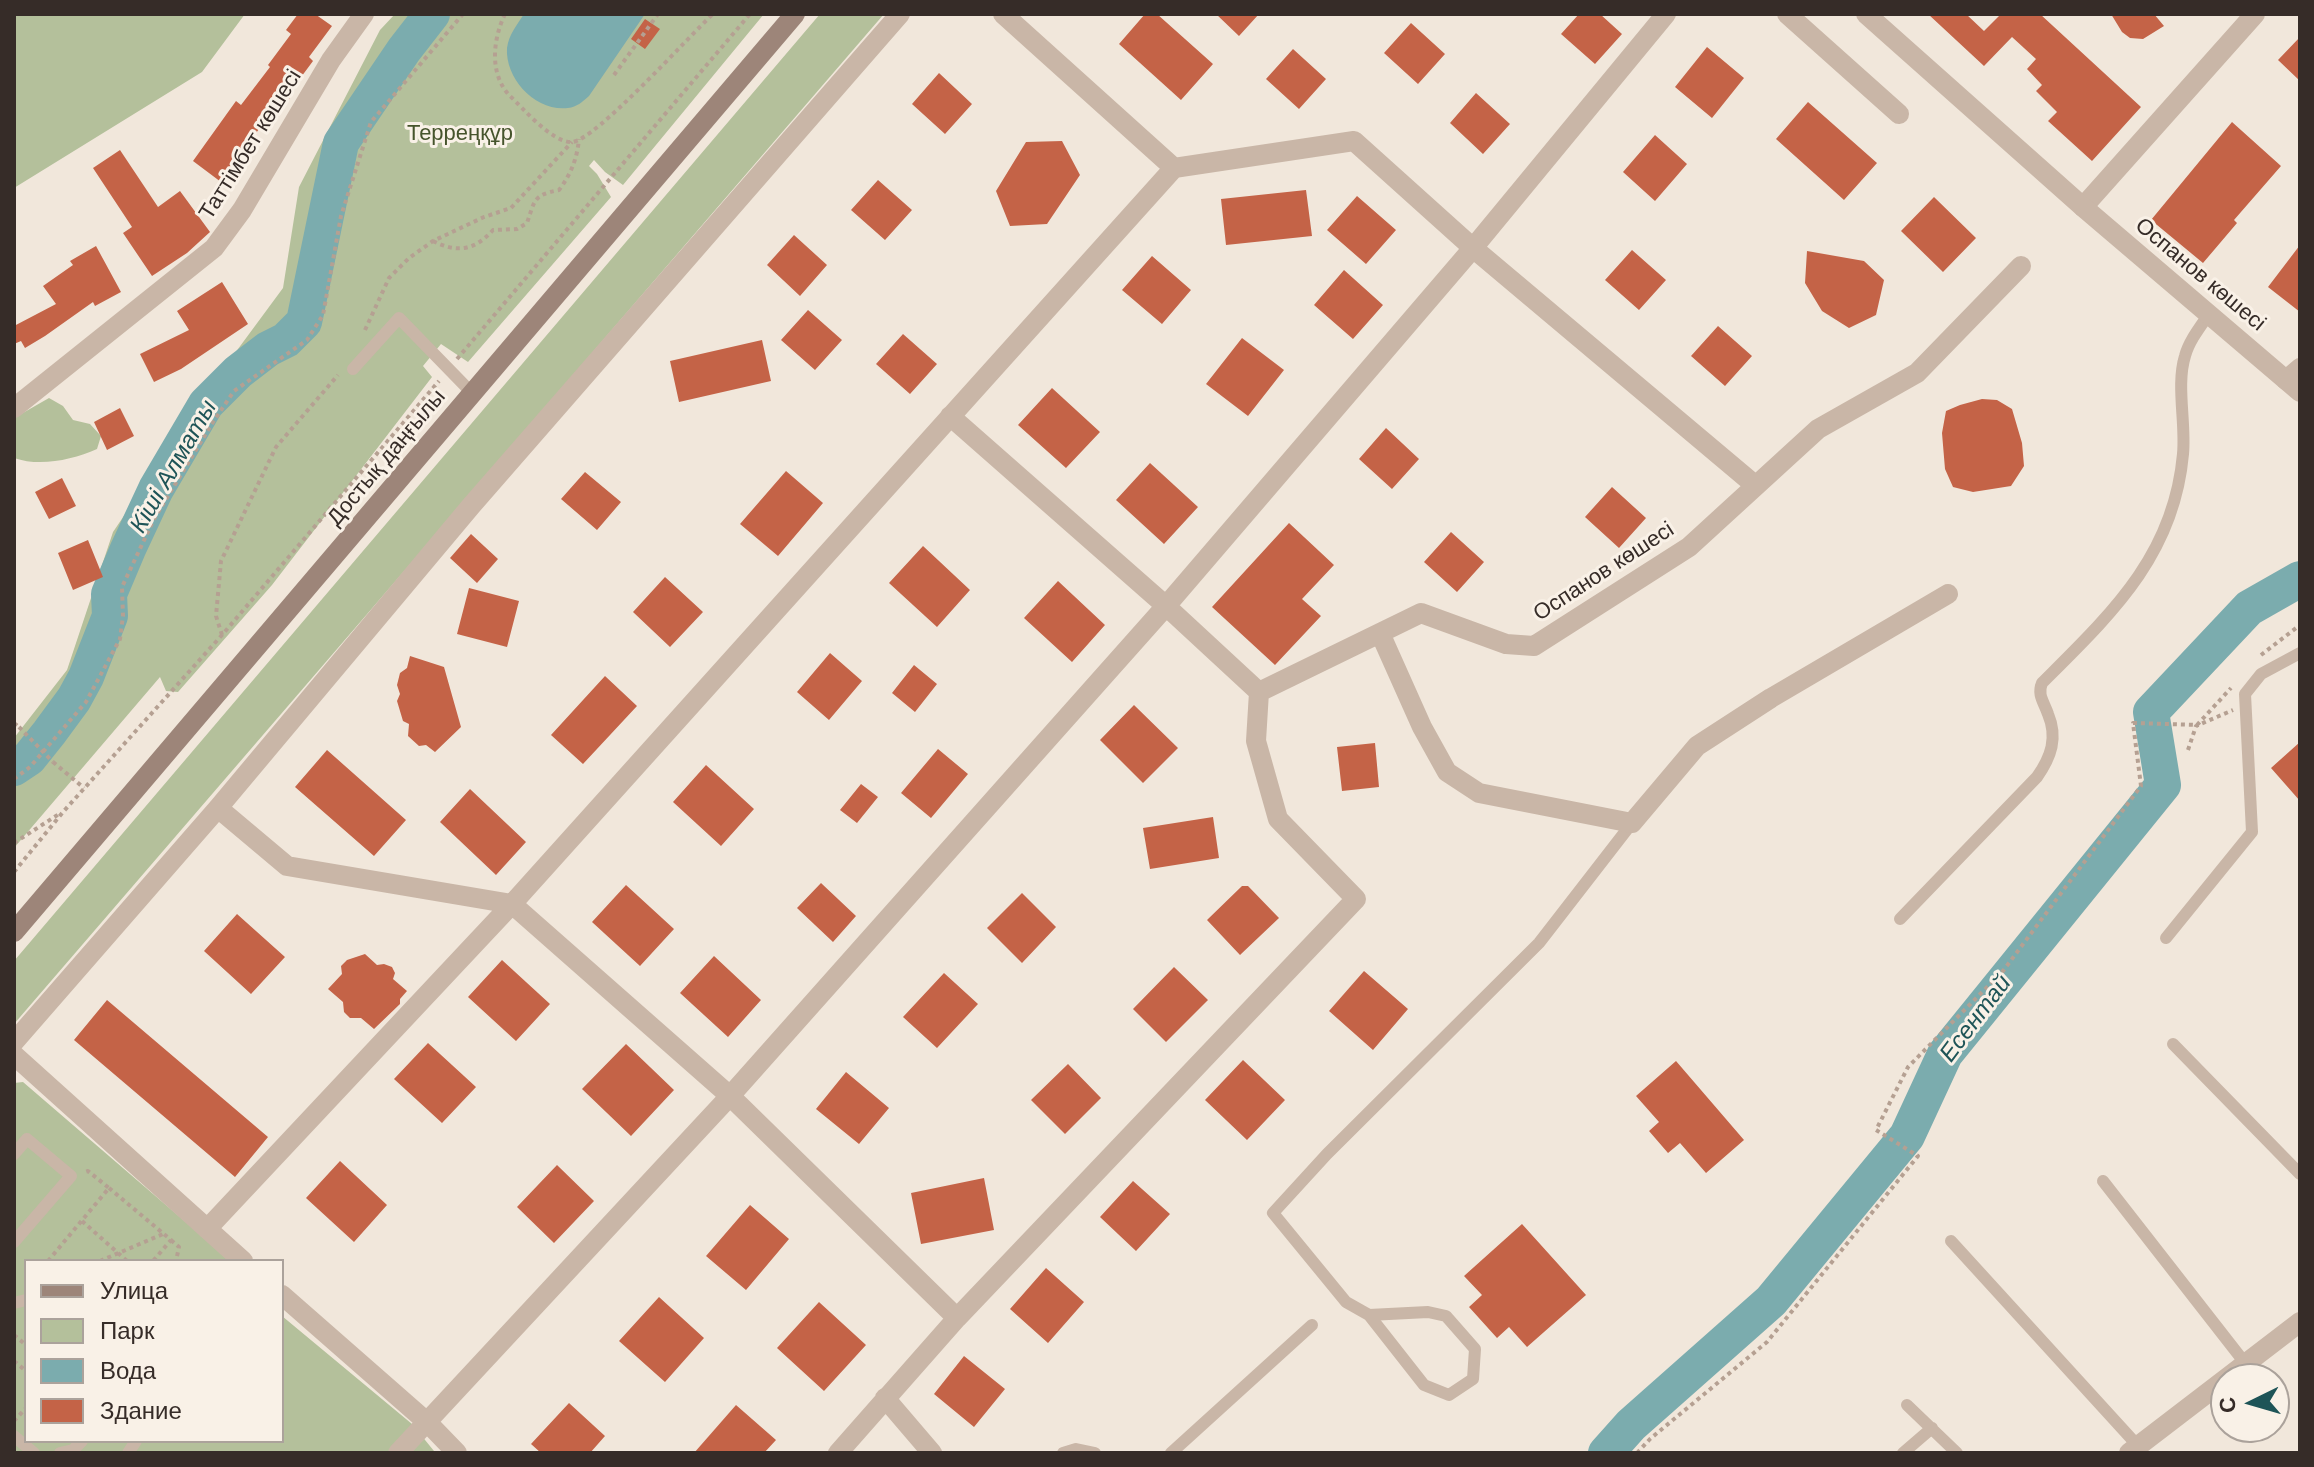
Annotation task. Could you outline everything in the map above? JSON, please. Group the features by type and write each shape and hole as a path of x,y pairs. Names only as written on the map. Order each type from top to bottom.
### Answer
{"main road":[{"name":"Достық даңғылы","path":"14,932 795,14"}],"street":[{"name":"Таттімбет көшесі","path":"14,408 214,248 242,210 331,60 364,14"},
{"path":"14,1042 218,808 471,506 900,14"},
{"path":"1003,14 1174,168"},
{"path":"398,1453 730,1096 1166,606 1473,248 1666,14"},
{"path":"1787,14 1899,114"},
{"name":"Оспанов көшесі","path":"1866,14 2083,207 2209,314 2295,380"},
{"path":"2083,207 2255,14"},
{"path":"207,1229 512,904 1174,168 1354,141 1473,248 1756,486"},
{"name":"Оспанов көшесі","path":"1259,692 1421,613 1506,644 1534,646 1689,547 1818,429 1917,373 2021,266"},
{"path":"838,1453 957,1318 1356,899 1278,819 1256,741 1259,692 950,416"},
{"path":"1380,633 1422,727 1447,772 1479,793 1632,823 1697,746 1771,698 1948,594"},
{"path":"218,808 287,866 512,904 730,1096 957,1318"},
{"path":"14,1055 241,1259"},
{"path":"284,1297 428,1423 453,1452"},
{"path":"2245,1363 2300,1322"},
{"path":"2134,1449 2210,1390"},
{"path":"885,1398 932,1453"}],"lane":[{"path":"1900,919 2037,777 2047,762 2053,744 2053,729 2040,697 2042,683 2106,620 2141,576 2162,540 2175,498 2183,456 2183,366 2186,353 2209,314"},
{"path":"348,368 399,318 473,394"},
{"path":"2166,938 2252,832 2245,694 2261,674 2300,653"},
{"path":"1369,1315 1428,1312 1446,1316 1475,1349 1473,1379 1449,1395 1424,1385 1369,1315 1346,1302 1273,1213 1327,1154 1539,943 1632,823"},
{"path":"2173,1044 2300,1174"},
{"path":"14,1154 27,1139 71,1176 14,1242"},
{"path":"2103,1181 2245,1363"},
{"path":"1951,1241 2134,1449"},
{"path":"1171,1453 1312,1325"},
{"path":"1907,1405 1957,1453"},
{"path":"1903,1453 1932,1428"},
{"path":"60,1453 73,1450 80,1443"},
{"path":"22,1445 44,1453"},
{"path":"1063,1453 1076,1449 1095,1453"}],"path":[{"path":"14,779 30,767 86,702 120,639 122,587 154,519 213,422 234,391 307,340 323,315 336,238 371,122 463,14"},
{"path":"505,14 497,31 494,62 502,87 553,136 572,142"},
{"path":"614,75 658,14"},
{"path":"359,339 389,278 409,258 433,241 511,208 572,142 589,136 612,116 713,14"},
{"path":"14,872 84,788 222,635 750,14"},
{"path":"433,241 447,248 468,249 493,230 517,229 527,223 535,199 540,194 559,190 569,177 578,156 579,139"},
{"path":"222,635 216,616 221,561 276,447 348,368"},
{"path":"2263,653 2300,625"},
{"path":"1637,1453 1767,1342 1918,1156 1876,1130 1908,1067 2003,971 2141,786 2133,723 2197,725 2246,705"},
{"path":"16,725 84,788"},
{"path":"2188,750 2197,725"},
{"path":"14,843 63,812"},
{"path":"71,1176 88,1171 179,1247 176,1259"},
{"path":"50,1259 109,1188"},
{"path":"82,1221 125,1259"},
{"path":"104,1259 163,1234"},
{"path":"155,1259 171,1240"}],"green space":[{"path":"14,14 245,14 202,72 14,188"},
{"name":"Терреңқұр","path":"395,14 764,14 623,185 594,160 589,166 611,197 468,362 441,344 423,366 432,377 272,585 178,692 166,691 160,677 14,848 14,738 67,670 113,532 221,372 283,288 299,187 380,30"},
{"path":"820,14 884,14 14,1024 14,961"},
{"path":"49,398 63,406 73,420 90,424 101,436 97,449 56,461 34,462 14,458 14,418"},
{"path":"23,1082 229,1259 24,1259 24,1443 284,1443 284,1318 412,1424 434,1451 14,1453 14,1083"}],"water":[{"path":"524,14 645,14 589,96 577,105 556,108 534,99 511,71 508,43"}],"building":[{"path":"298,14 315,14 332,26 309,57 313,61 290,92 293,94 274,119 269,115 221,182 193,161 236,101 241,105 270,67 268,65 291,34 286,30"},
{"path":"1145,14 1157,14 1213,64 1181,100 1119,44"},
{"path":"1216,14 1259,14 1239,36"},
{"path":"1579,14 1600,14 1622,34 1595,64 1561,34"},
{"path":"1928,14 1966,14 1984,31 2001,14 2040,14 2141,107 2092,161 2048,121 2057,112 2036,91 2042,85 2027,69 2036,59 2012,37 1984,66"},
{"path":"2111,14 2154,14 2164,26 2143,39 2130,38 2122,32"},
{"path":"645,19 660,29 645,49 631,39"},
{"path":"1411,23 1445,54 1418,84 1384,53"},
{"path":"2300,37 2300,81 2278,60"},
{"path":"1707,47 1744,78 1712,118 1675,87"},
{"path":"1293,49 1326,79 1299,109 1266,79"},
{"path":"939,73 972,104 945,134 912,104"},
{"path":"1476,93 1510,124 1483,154 1450,123"},
{"path":"1808,102 1877,163 1844,200 1776,139"},
{"path":"2232,122 2281,166 2234,220 2237,223 2203,263 2151,220"},
{"path":"1655,135 1687,164 1655,201 1623,172"},
{"path":"1062,141 1080,175 1047,224 1010,226 996,191 1026,142"},
{"path":"120,150 158,207 180,191 210,232 187,253 152,276 123,233 132,227 93,168"},
{"path":"878,180 912,210 885,240 851,210"},
{"path":"1306,190 1312,236 1226,245 1221,199"},
{"path":"1357,196 1396,230 1366,264 1327,230"},
{"path":"1934,197 1976,238 1943,272 1901,231"},
{"path":"794,235 827,265 800,296 767,265"},
{"path":"2300,245 2300,312 2268,287"},
{"path":"96,246 121,292 95,306 93,302 25,348 21,341 14,344 14,326 56,304 43,286 73,265 70,261"},
{"path":"1632,250 1666,280 1639,310 1605,280"},
{"path":"1807,251 1864,261 1884,280 1876,315 1849,328 1822,311 1805,283"},
{"path":"1152,256 1191,290 1162,324 1122,290"},
{"path":"1344,270 1383,305 1353,339 1314,305"},
{"path":"222,282 248,324 181,369 154,382 140,354 189,330 177,311"},
{"path":"808,310 842,340 815,370 781,340"},
{"path":"1718,326 1752,356 1725,386 1691,356"},
{"path":"903,334 937,364 910,394 876,364"},
{"path":"1242,338 1284,370 1248,416 1206,384"},
{"path":"762,340 771,381 679,402 670,361"},
{"path":"1052,388 1100,432 1066,468 1018,425"},
{"path":"1982,399 1997,400 2012,409 2022,443 2024,466 2011,486 1973,492 1953,487 1945,469 1942,433 1946,411"},
{"path":"120,408 134,436 107,450 94,422"},
{"path":"1386,428 1419,459 1392,489 1359,459"},
{"path":"1150,463 1198,507 1164,544 1116,500"},
{"path":"786,471 823,503 778,556 740,524"},
{"path":"585,472 621,502 597,530 561,499"},
{"path":"62,478 76,506 49,519 35,492"},
{"path":"1612,487 1646,518 1619,548 1585,517"},
{"path":"1289,523 1334,565 1302,599 1321,616 1275,665 1212,607"},
{"path":"1451,532 1484,562 1457,592 1424,562"},
{"path":"471,534 498,559 477,583 450,558"},
{"path":"88,540 103,577 73,590 58,553"},
{"path":"923,546 970,590 937,627 889,583"},
{"path":"665,577 703,612 670,647 633,612"},
{"path":"1058,581 1105,625 1072,662 1024,618"},
{"path":"469,588 519,601 507,647 457,634"},
{"path":"830,653 862,681 829,720 797,692"},
{"path":"410,656 444,667 461,727 435,752 426,745 419,746 408,736 409,724 403,721 397,701 400,673 407,668"},
{"path":"914,665 937,684 915,712 892,693"},
{"path":"605,676 637,706 583,764 551,735"},
{"path":"1134,705 1178,748 1143,783 1100,740"},
{"path":"2300,742 2300,801 2271,768"},
{"path":"1375,743 1379,787 1342,791 1337,747"},
{"path":"938,749 968,774 931,818 901,793"},
{"path":"327,750 406,820 374,856 295,787"},
{"path":"706,765 754,809 721,846 673,802"},
{"path":"861,784 878,797 857,823 840,810"},
{"path":"470,789 526,842 496,875 440,822"},
{"path":"1213,817 1219,858 1150,869 1143,828"},
{"path":"821,883 856,916 833,942 797,908"},
{"path":"626,885 674,929 640,966 592,922"},
{"path":"1242,886 1248,886 1279,918 1240,955 1207,920"},
{"path":"1022,893 1056,927 1022,963 987,928"},
{"path":"237,914 285,957 251,994 204,951"},
{"path":"365,954 377,965 392,967 395,973 393,979 407,991 400,1004 374,1029 361,1018 350,1018 344,1012 343,1002 328,989 342,974 341,966 347,960"},
{"path":"714,956 761,1000 728,1037 680,993"},
{"path":"502,960 550,1004 516,1041 468,997"},
{"path":"1174,967 1208,1000 1166,1042 1133,1009"},
{"path":"1364,971 1408,1009 1373,1050 1329,1011"},
{"path":"944,973 978,1004 937,1048 903,1017"},
{"path":"107,1000 268,1137 235,1177 74,1040"},
{"path":"428,1043 476,1087 442,1123 394,1079"},
{"path":"626,1044 674,1090 631,1136 582,1089"},
{"path":"1243,1060 1285,1100 1247,1140 1205,1100"},
{"path":"1676,1061 1744,1140 1706,1173 1680,1143 1668,1153 1649,1131 1659,1122 1636,1096"},
{"path":"1068,1064 1101,1098 1065,1134 1031,1100"},
{"path":"846,1072 889,1108 859,1144 816,1109"},
{"path":"340,1161 387,1205 354,1242 306,1198"},
{"path":"557,1165 594,1201 554,1243 517,1207"},
{"path":"984,1178 994,1230 921,1244 911,1193"},
{"path":"1133,1181 1170,1214 1136,1251 1100,1217"},
{"path":"750,1205 789,1239 746,1290 706,1256"},
{"path":"1522,1224 1586,1295 1527,1347 1509,1327 1497,1338 1469,1307 1482,1295 1464,1276"},
{"path":"1046,1268 1084,1302 1048,1343 1010,1309"},
{"path":"659,1297 704,1338 665,1382 619,1341"},
{"path":"819,1302 866,1345 824,1391 777,1348"},
{"path":"964,1356 1005,1389 974,1427 934,1394"},
{"path":"569,1403 605,1436 590,1453 541,1453 531,1444"},
{"path":"736,1405 776,1440 764,1453 694,1453"}],"waterway":[{"name":"Кіші Алматы","path":"14,768 29,758 49,733 86,677 110,616 109,594 128,549 156,489 206,404 238,372 268,349 286,340 304,322 341,143 432,14"},
{"name":"Есентай","path":"1606,1453 1631,1425 1771,1301 1907,1136 1945,1054 2163,785 2151,712 2249,608 2300,579"}]}
